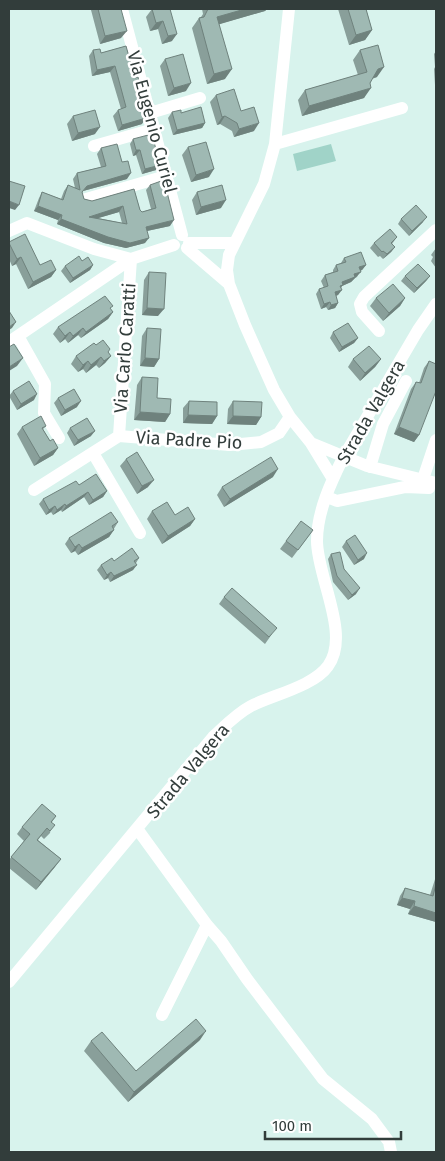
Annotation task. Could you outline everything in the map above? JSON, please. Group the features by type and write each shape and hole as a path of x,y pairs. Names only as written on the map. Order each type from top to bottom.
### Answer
{"street":[{"name":"Via Eugenio Curiel","path":"122,9 183,243"},
{"path":"289,9 275,144 264,184 229,255 227,270 230,284 248,334 274,390 290,417 311,444 333,479"},
{"path":"150,113 200,98"},
{"path":"275,144 402,108"},
{"path":"94,146 154,129"},
{"path":"86,199 166,176"},
{"path":"9,231 27,223 94,249 131,259"},
{"path":"379,331 362,312 360,304 364,297 436,230"},
{"path":"59,438 44,413 45,384 13,339 131,259 183,243 235,243"},
{"path":"183,243 230,284"},
{"name":"Via Carlo Caratti","path":"119,436 131,259"},
{"name":"Strada Valgera","path":"9,982 138,830 213,737 232,719 249,707 313,680 328,666 334,654 336,635 333,609 318,556 317,538 320,515 343,458 418,330 436,304"},
{"path":"370,467 383,424 406,381"},
{"name":"Via Padre Pio","path":"34,490 119,436 230,445 261,442 279,433 290,417"},
{"path":"423,479 436,440"},
{"path":"311,444 370,467 436,483"},
{"path":"93,453 140,533"},
{"path":"327,498 337,502 415,486 436,490"},
{"path":"138,830 323,1079 372,1119 389,1142 391,1152"},
{"path":"162,1015 207,925"}],"green space":[{"path":"331,144 336,161 297,171 293,154"}],"building":[{"path":"98,9 121,9 127,31 105,36"},
{"path":"152,9 170,9 177,34 168,36 163,21 156,23"},
{"path":"208,9 245,9 217,17 232,69 214,74 199,18 204,17"},
{"path":"348,9 366,9 372,30 356,35"},
{"path":"378,45 384,67 378,69 370,83 371,88 309,106 305,90 367,72 360,50"},
{"path":"126,46 135,78 138,77 142,94 139,95 146,118 122,125 118,110 126,107 115,66 97,70 93,50 100,49 101,53"},
{"path":"183,54 191,83 174,88 165,59"},
{"path":"234,89 241,111 254,107 259,123 239,129 237,123 225,116 222,117 216,95"},
{"path":"201,107 205,123 177,130 172,112 181,110 181,113"},
{"path":"95,110 100,127 78,133 73,116"},
{"path":"152,134 160,165 145,169 140,150 136,150 133,139"},
{"path":"206,142 214,169 196,175 188,147"},
{"path":"117,144 122,162 128,161 131,173 87,186 82,192 84,199 92,201 134,189 142,212 156,208 150,185 164,180 174,220 146,227 149,238 130,243 108,237 61,219 62,215 38,206 42,192 63,200 68,185 80,190 77,173 106,166 101,148","holes":["123,206 127,224 89,217"]},
{"path":"9,181 25,186 19,205 9,201"},
{"path":"222,185 226,200 201,207 197,192"},
{"path":"416,205 427,217 412,231 401,219"},
{"path":"390,229 397,237 391,243 395,247 387,254 382,252 374,243"},
{"path":"25,234 40,265 51,260 56,270 33,282 21,257 17,259 9,243"},
{"path":"361,252 366,265 359,267 361,272 354,274 355,277 342,282 343,285 340,286 342,290 335,292 338,303 331,305 330,302 324,304 319,289 328,286 325,275 338,271 336,265 346,262 344,258"},
{"path":"79,256 82,261 88,257 93,265 73,278 65,266"},
{"path":"418,264 430,276 417,288 405,276"},
{"path":"149,272 166,273 164,309 147,308"},
{"path":"393,284 405,298 389,313 376,298"},
{"path":"105,296 113,306 110,308 113,312 86,332 83,328 73,336 70,332 65,336 58,327"},
{"path":"9,311 16,322 9,327"},
{"path":"348,323 358,338 342,347 333,332"},
{"path":"147,328 161,329 159,359 145,358"},
{"path":"103,340 110,349 108,352 111,356 104,361 101,357 91,365 88,361 83,365 76,356 94,343 96,345"},
{"path":"14,344 23,358 9,367 9,347"},
{"path":"369,346 381,359 365,373 353,359"},
{"path":"429,361 436,364 436,391 419,435 399,427 416,382 421,383"},
{"path":"142,377 158,378 157,398 171,399 170,414 140,412"},
{"path":"29,381 37,394 21,404 13,391"},
{"path":"74,389 81,401 65,410 58,398"},
{"path":"189,401 217,402 217,416 188,415"},
{"path":"233,401 262,402 261,417 233,416"},
{"path":"41,416 46,426 42,428 50,441 53,439 58,448 40,458 22,427"},
{"path":"87,418 95,431 78,440 70,428"},
{"path":"137,452 154,480 142,486 126,459"},
{"path":"271,457 278,469 230,499 222,487"},
{"path":"96,474 107,491 93,500 88,492 66,506 65,504 57,510 55,506 49,510 43,499 76,481 79,485"},
{"path":"167,502 175,515 188,507 195,519 168,536 152,511"},
{"path":"111,512 118,522 112,526 114,530 82,548 79,544 75,547 69,538"},
{"path":"301,521 313,530 298,550 286,541"},
{"path":"355,535 367,553 358,560 346,541"},
{"path":"132,548 139,558 134,561 137,565 114,576 111,572 107,575 101,565 112,558 114,561"},
{"path":"340,552 344,569 360,588 352,595 337,576 331,554"},
{"path":"232,588 277,628 269,637 224,597"},
{"path":"42,804 56,816 51,822 55,825 50,831 47,828 37,840 61,859 41,882 11,857 30,834 22,827"},
{"path":"436,884 436,913 414,906 415,901 402,898 405,888 433,896"},
{"path":"196,1019 206,1031 134,1092 91,1041 102,1032 136,1071"}]}
